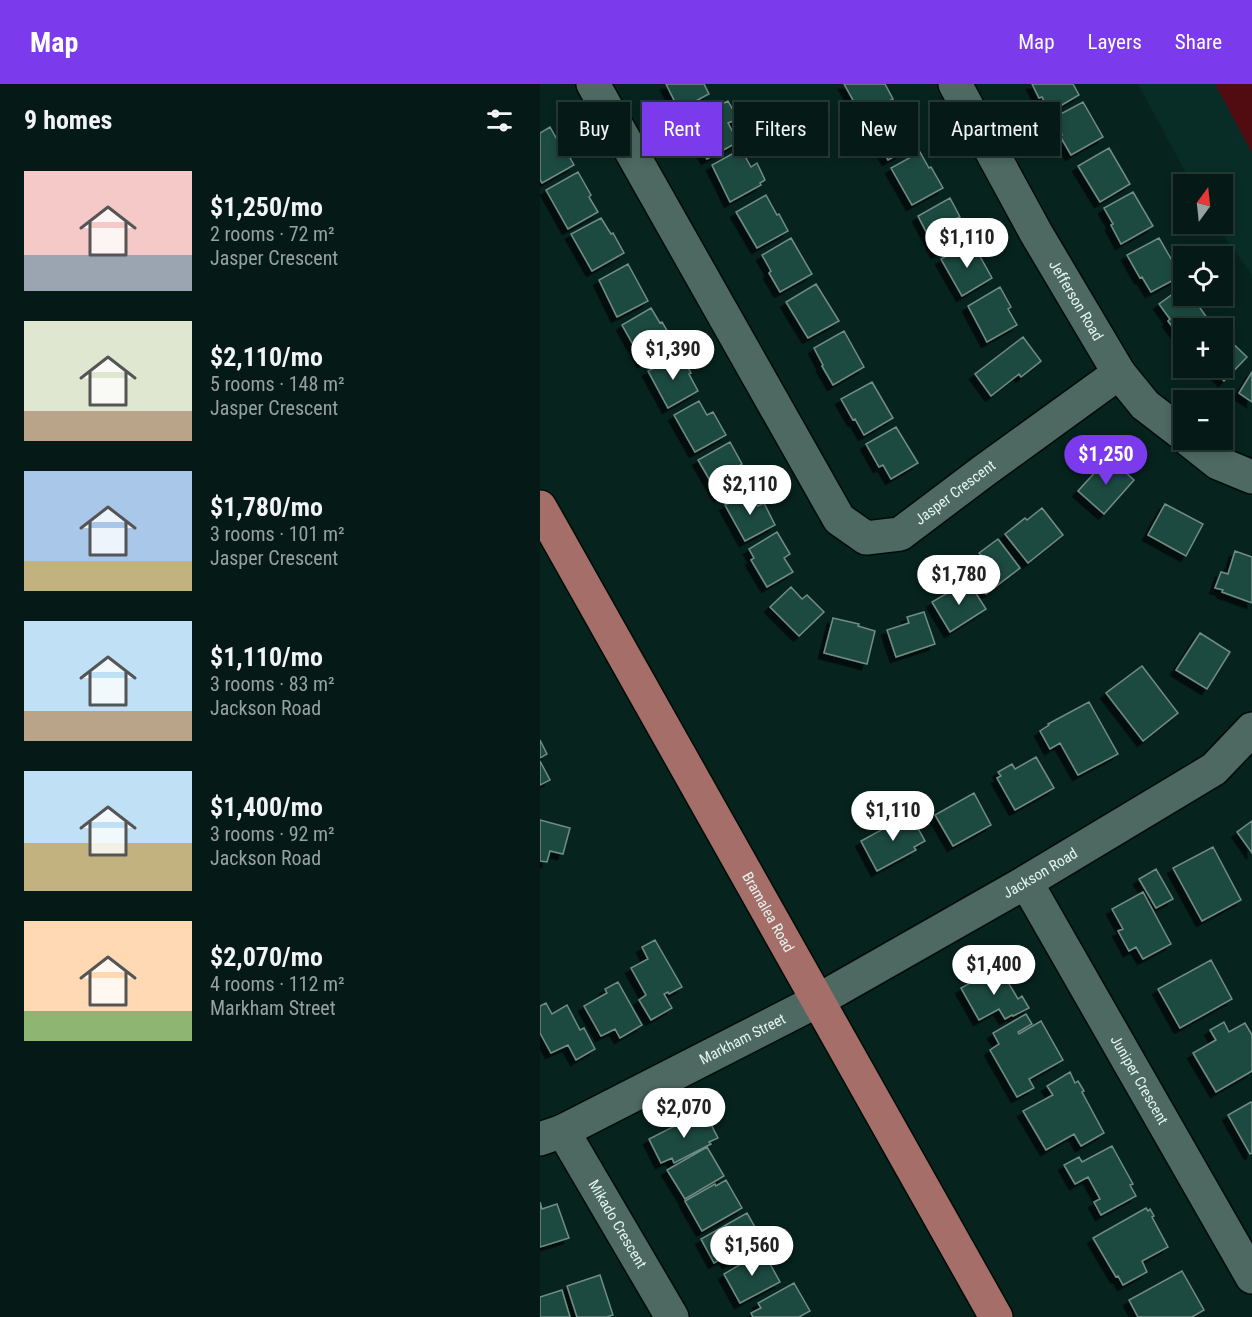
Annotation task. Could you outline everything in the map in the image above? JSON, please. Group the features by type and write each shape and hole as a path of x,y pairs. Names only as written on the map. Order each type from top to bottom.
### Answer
{"main road":[{"name":"Bramalea Road","path":"540,507 996,1317"}],"street":[{"name":"Jasper Crescent","path":"593,84 839,519 867,538 900,534 1119,373"},
{"name":"Jefferson Road","path":"955,84 1036,233 1119,373 1145,405 1173,427"},
{"path":"1202,450 1218,463 1252,477"},
{"name":"Jackson Road","path":"817,1001 1026,882 1214,769 1252,729"},
{"name":"Juniper Crescent","path":"1026,882 1252,1277"},
{"name":"Markham Street","path":"551,1135 817,1001"},
{"name":"Mikado Crescent","path":"551,1135 672,1317"}],"shaded area":[{"path":"1138,84 1252,84 1252,275 1222,234 1233,234 1233,174 1187,174"},
{"path":"1215,84 1252,84 1252,153"}],"building":[{"path":"666,84 704,84 709,94 694,102 675,102"},
{"path":"844,84 885,84 893,99 888,102 854,102"},
{"path":"1032,84 1073,84 1079,95 1060,106 1060,102 1045,102 1042,97 1039,98"},
{"path":"728,101 734,112 734,121 728,123 734,134 734,144 722,151 722,104"},
{"path":"1083,102 1103,137 1071,155 1060,136 1062,135 1060,114"},
{"path":"550,127 558,141 558,156 569,156 574,165 542,183 540,179 540,133"},
{"path":"1109,148 1130,184 1100,202 1078,166"},
{"path":"920,152 929,168 931,167 943,188 912,205 891,168 913,156 918,156"},
{"path":"734,153 734,156 745,156 751,167 757,163 765,180 760,183 761,185 730,202 712,165"},
{"path":"578,172 598,212 568,229 546,190"},
{"path":"1133,192 1153,226 1121,244 1104,208"},
{"path":"766,195 788,231 757,248 736,212"},
{"path":"950,198 967,236 937,253 918,216"},
{"path":"601,218 624,253 592,271 571,234"},
{"path":"791,238 812,274 780,292 762,255"},
{"path":"1159,238 1173,262 1173,280 1151,292 1127,255"},
{"path":"972,242 992,278 962,296 941,259"},
{"path":"628,264 648,301 617,317 599,280"},
{"path":"816,284 839,321 808,338 786,302"},
{"path":"1000,287 1011,307 1008,309 1017,325 987,342 968,306"},
{"path":"1173,294 1173,306 1199,306 1207,318 1173,318 1173,328 1168,321 1170,319 1159,304"},
{"path":"651,308 675,344 643,362 622,325"},
{"path":"844,331 864,367 833,385 814,348"},
{"path":"1023,337 1041,361 1021,377 1019,374 991,396 975,374"},
{"path":"1233,344 1247,357 1233,372"},
{"path":"680,354 698,391 668,408 648,371"},
{"path":"1252,372 1252,402 1239,393"},
{"path":"872,382 893,418 864,435 841,399"},
{"path":"699,401 707,415 713,412 726,435 695,452 674,415"},
{"path":"896,427 918,463 891,479 883,465 879,467 866,444"},
{"path":"730,442 742,464 737,467 745,482 719,496 698,460"},
{"path":"1109,457 1134,480 1104,514 1078,491"},
{"path":"750,492 758,506 764,503 775,525 745,541 725,505"},
{"path":"1165,504 1203,524 1186,556 1148,535"},
{"path":"1042,508 1063,535 1028,563 1005,534"},
{"path":"777,532 790,554 784,558 793,572 767,587 751,560 754,558 749,549"},
{"path":"998,539 1020,568 986,594 965,567"},
{"path":"1235,551 1252,557 1252,603 1215,588 1221,572 1228,574"},
{"path":"968,581 986,609 950,632 932,602"},
{"path":"791,587 802,599 807,595 824,612 799,636 770,607"},
{"path":"924,612 935,644 896,657 887,630 909,623 907,617"},
{"path":"833,618 859,624 858,626 875,631 867,664 824,653"},
{"path":"1200,633 1230,652 1207,689 1176,670"},
{"path":"1142,666 1178,713 1143,741 1106,693"},
{"path":"1089,702 1118,754 1078,775 1060,743 1050,749 1040,731 1048,724"},
{"path":"540,740 547,754 540,758"},
{"path":"1036,757 1054,788 1015,810 997,778 1001,776 998,772 1012,764 1015,769"},
{"path":"540,761 550,780 540,785"},
{"path":"974,793 991,825 953,846 935,815"},
{"path":"910,814 925,841 914,847 916,850 877,871 861,841"},
{"path":"540,820 570,828 563,854 550,851 547,862 540,861"},
{"path":"1252,821 1252,853 1237,832"},
{"path":"1213,847 1241,900 1202,921 1173,868"},
{"path":"1156,869 1173,899 1156,908 1139,879"},
{"path":"1143,892 1171,944 1143,959 1136,947 1129,951 1118,931 1123,929 1112,909"},
{"path":"655,940 682,987 669,994 668,992 664,994 672,1008 651,1020 639,1000 646,995 631,968 648,959 642,947"},
{"path":"1211,960 1232,999 1180,1028 1158,989"},
{"path":"999,967 1018,999 1022,996 1029,1008 1005,1019 999,1009 979,1020 961,988"},
{"path":"618,982 642,1025 620,1038 615,1029 601,1036 584,1006 607,993 605,989"},
{"path":"546,1003 552,1014 567,1005 580,1030 584,1028 595,1049 576,1060 568,1045 551,1053 540,1033 540,1006"},
{"path":"1026,1014 1032,1024 1018,1032 1019,1034 1041,1021 1063,1060 1029,1079 1034,1088 1017,1097 990,1050 999,1044 993,1033"},
{"path":"1224,1022 1229,1032 1245,1023 1252,1035 1252,1071 1216,1092 1193,1053 1216,1040 1210,1030"},
{"path":"1070,1072 1075,1083 1078,1081 1084,1091 1082,1092 1104,1133 1081,1146 1074,1134 1046,1150 1023,1111 1053,1095 1047,1086"},
{"path":"1251,1102 1252,1153 1250,1154 1228,1115"},
{"path":"704,1111 718,1138 674,1163 672,1158 661,1163 649,1139"},
{"path":"1112,1146 1133,1184 1130,1185 1136,1196 1101,1215 1094,1202 1100,1199 1088,1177 1075,1184 1064,1165 1079,1157 1082,1162"},
{"path":"707,1147 724,1176 685,1199 667,1170"},
{"path":"726,1180 742,1208 702,1231 685,1201"},
{"path":"540,1202 542,1209 557,1204 569,1238 540,1247"},
{"path":"1146,1208 1148,1211 1150,1209 1154,1216 1152,1217 1168,1247 1142,1261 1147,1272 1123,1285 1093,1238"},
{"path":"747,1213 764,1243 728,1263 724,1257 714,1263 701,1239"},
{"path":"763,1251 780,1282 740,1303 724,1274"},
{"path":"1182,1271 1204,1310 1192,1317 1138,1317 1129,1300"},
{"path":"600,1275 613,1315 577,1317 567,1286"},
{"path":"794,1283 810,1311 799,1317 753,1317 751,1313 761,1308 758,1303"},
{"path":"562,1290 570,1317 540,1317 540,1297"}]}
